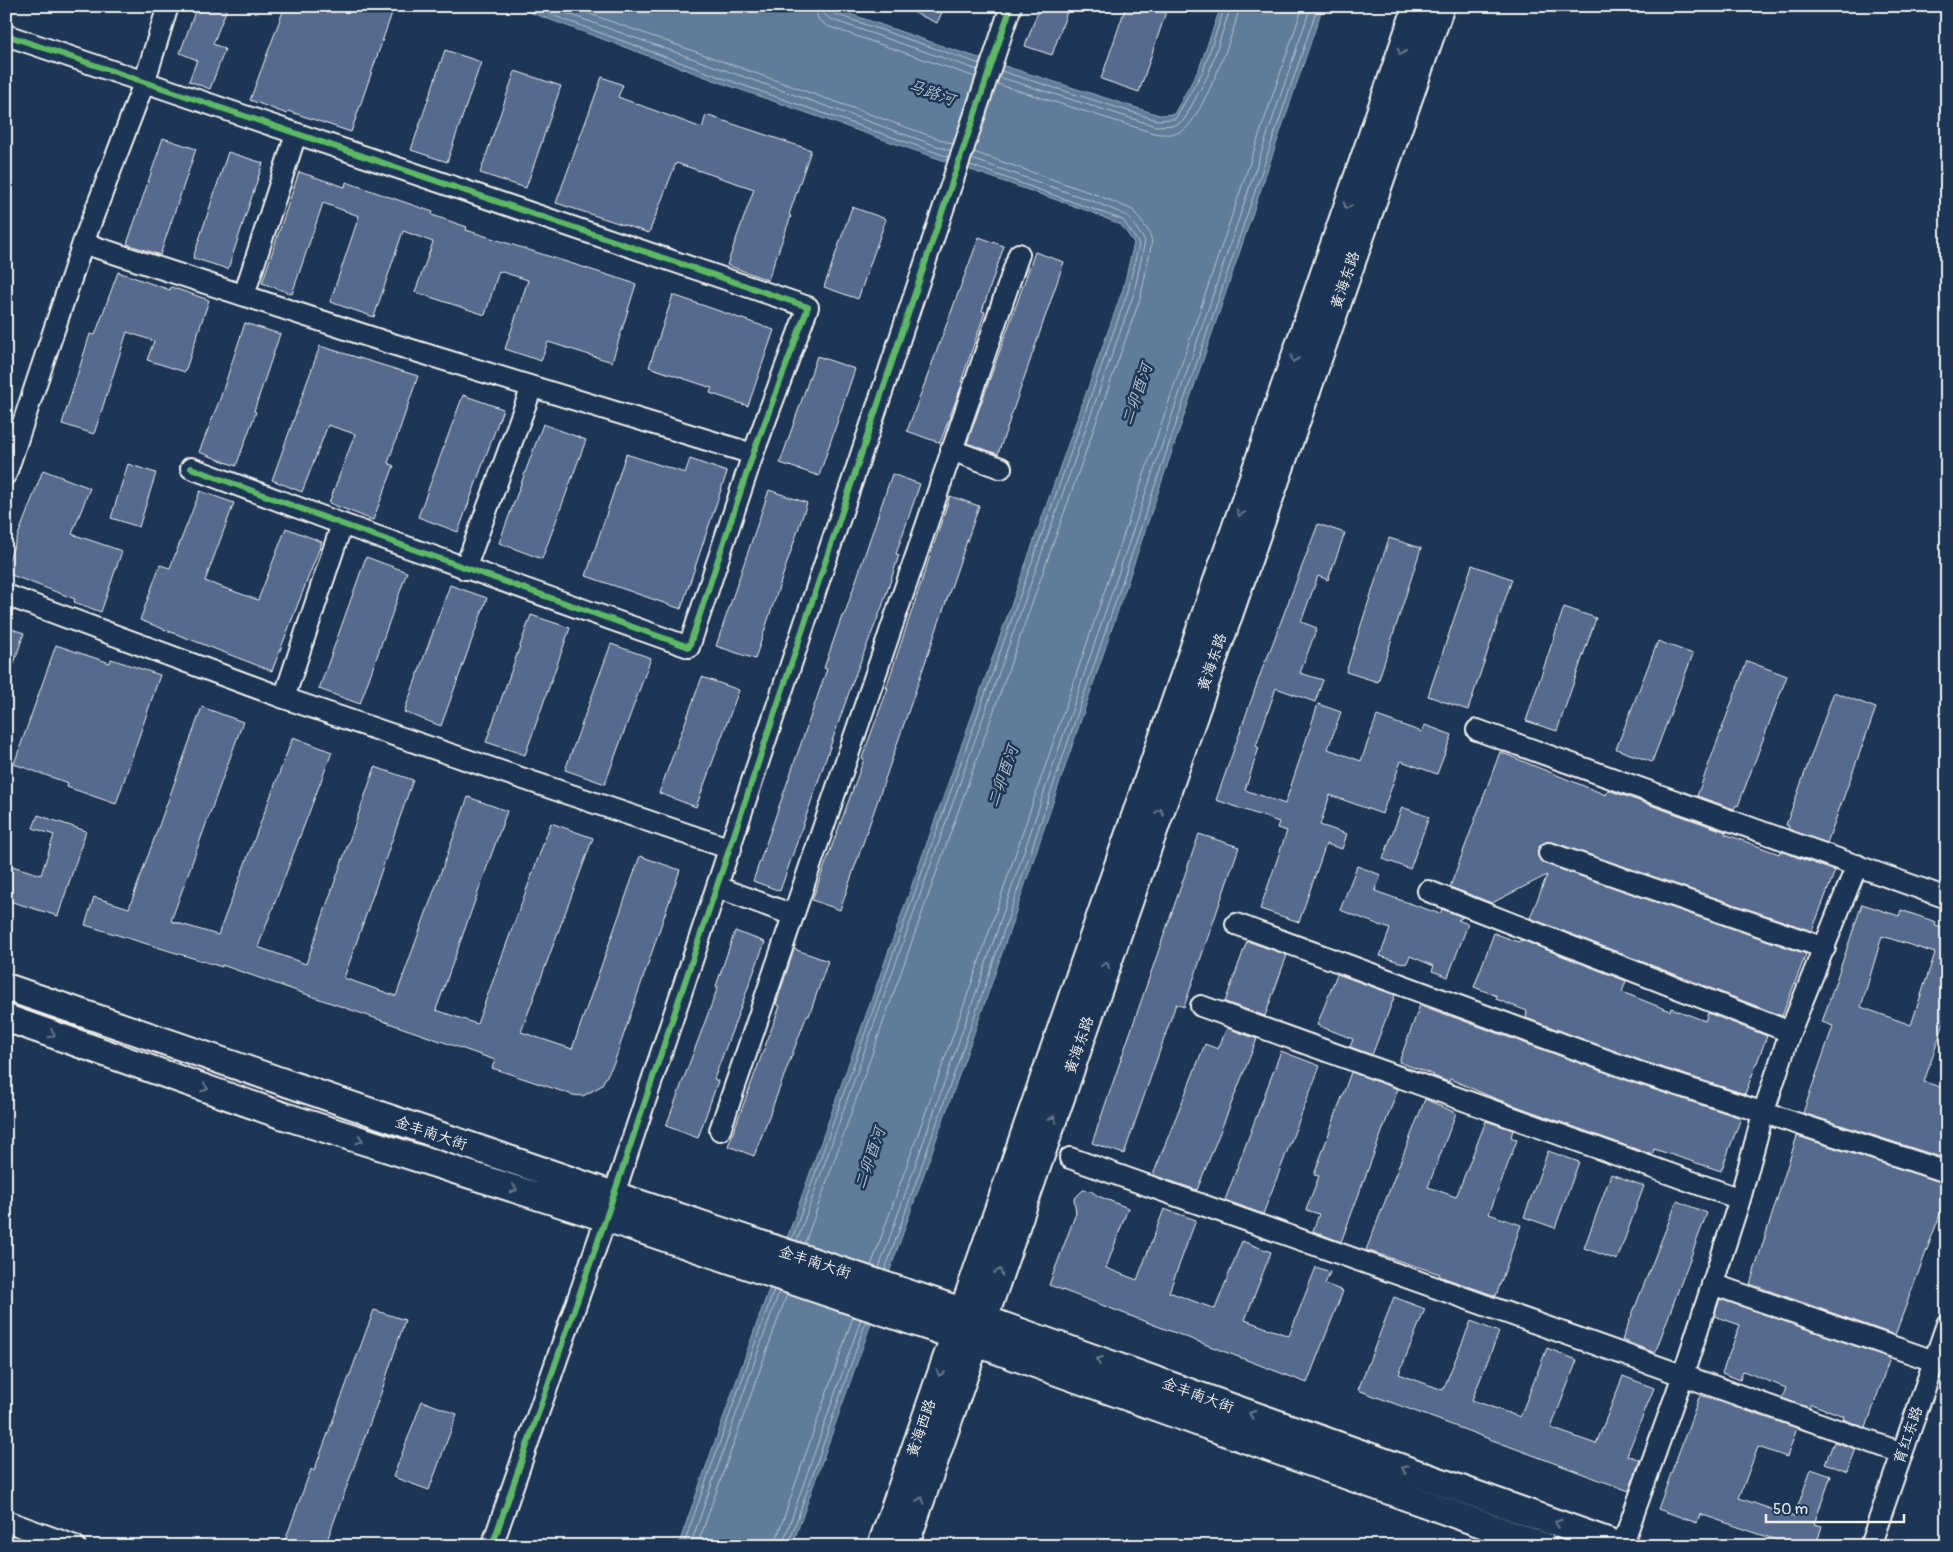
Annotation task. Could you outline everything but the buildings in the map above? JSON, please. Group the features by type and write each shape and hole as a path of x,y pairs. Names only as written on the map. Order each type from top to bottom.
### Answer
{"main road":[{"name":"黄海东路","path":"969,1327 1417,6"},
{"name":"黄海东路","path":"969,1327 1441,6"},
{"name":"金丰南大街","path":"6,987 610,1207 1622,1546"},
{"name":"金丰南大街","path":"6,1018 281,1115 610,1207"},
{"name":"金丰南大街","path":"969,1327 1543,1546"},
{"name":"黄海西路","path":"881,1546 969,1327"},
{"name":"黄海西路","path":"905,1546 969,1327"}],"street":[{"path":"6,474 83,243 144,83 168,6"},
{"path":"492,1546 718,888 1011,6"},
{"path":"6,35 808,307 753,454 689,647 465,569 191,468"},
{"path":"244,295 296,134"},
{"path":"83,243 532,388 753,454"},
{"path":"720,1130 950,450 1019,254"},
{"path":"465,569 532,388"},
{"path":"950,450 1001,468"},
{"path":"284,698 342,524"},
{"path":"6,595 284,698 731,849"},
{"path":"1477,730 1947,898"},
{"path":"1549,853 1825,948"},
{"path":"1622,1546 1683,1375 1740,1199 1762,1114 1790,1032 1857,865"},
{"path":"718,888 793,915"},
{"path":"1428,891 1790,1032"},
{"path":"1236,924 1642,1074 1947,1172"},
{"path":"1201,1006 1740,1199"},
{"path":"1070,1158 1902,1453"},
{"path":"1712,1284 1934,1361"},
{"name":"育红东路","path":"1870,1546 1947,1324"},
{"path":"6,1520 75,1546"}],"water":[{"path":"513,6 827,6 951,49 1159,115 1174,114 1199,69 1221,6 1323,6 990,988 792,1546 678,1546 1123,289 1134,243 1121,225 1091,212 727,85"}],"cycle path":[{"path":"492,1546 606,1218 1011,6"},
{"path":"6,35 808,307 753,454 689,647 342,524 191,468"}],"water label":[{"name":"马路河","path":"932,92"},
{"name":"二卯酉河","path":"1136,394"},
{"name":"二卯酉河","path":"1002,776"},
{"name":"二卯酉河","path":"869,1158"}]}
